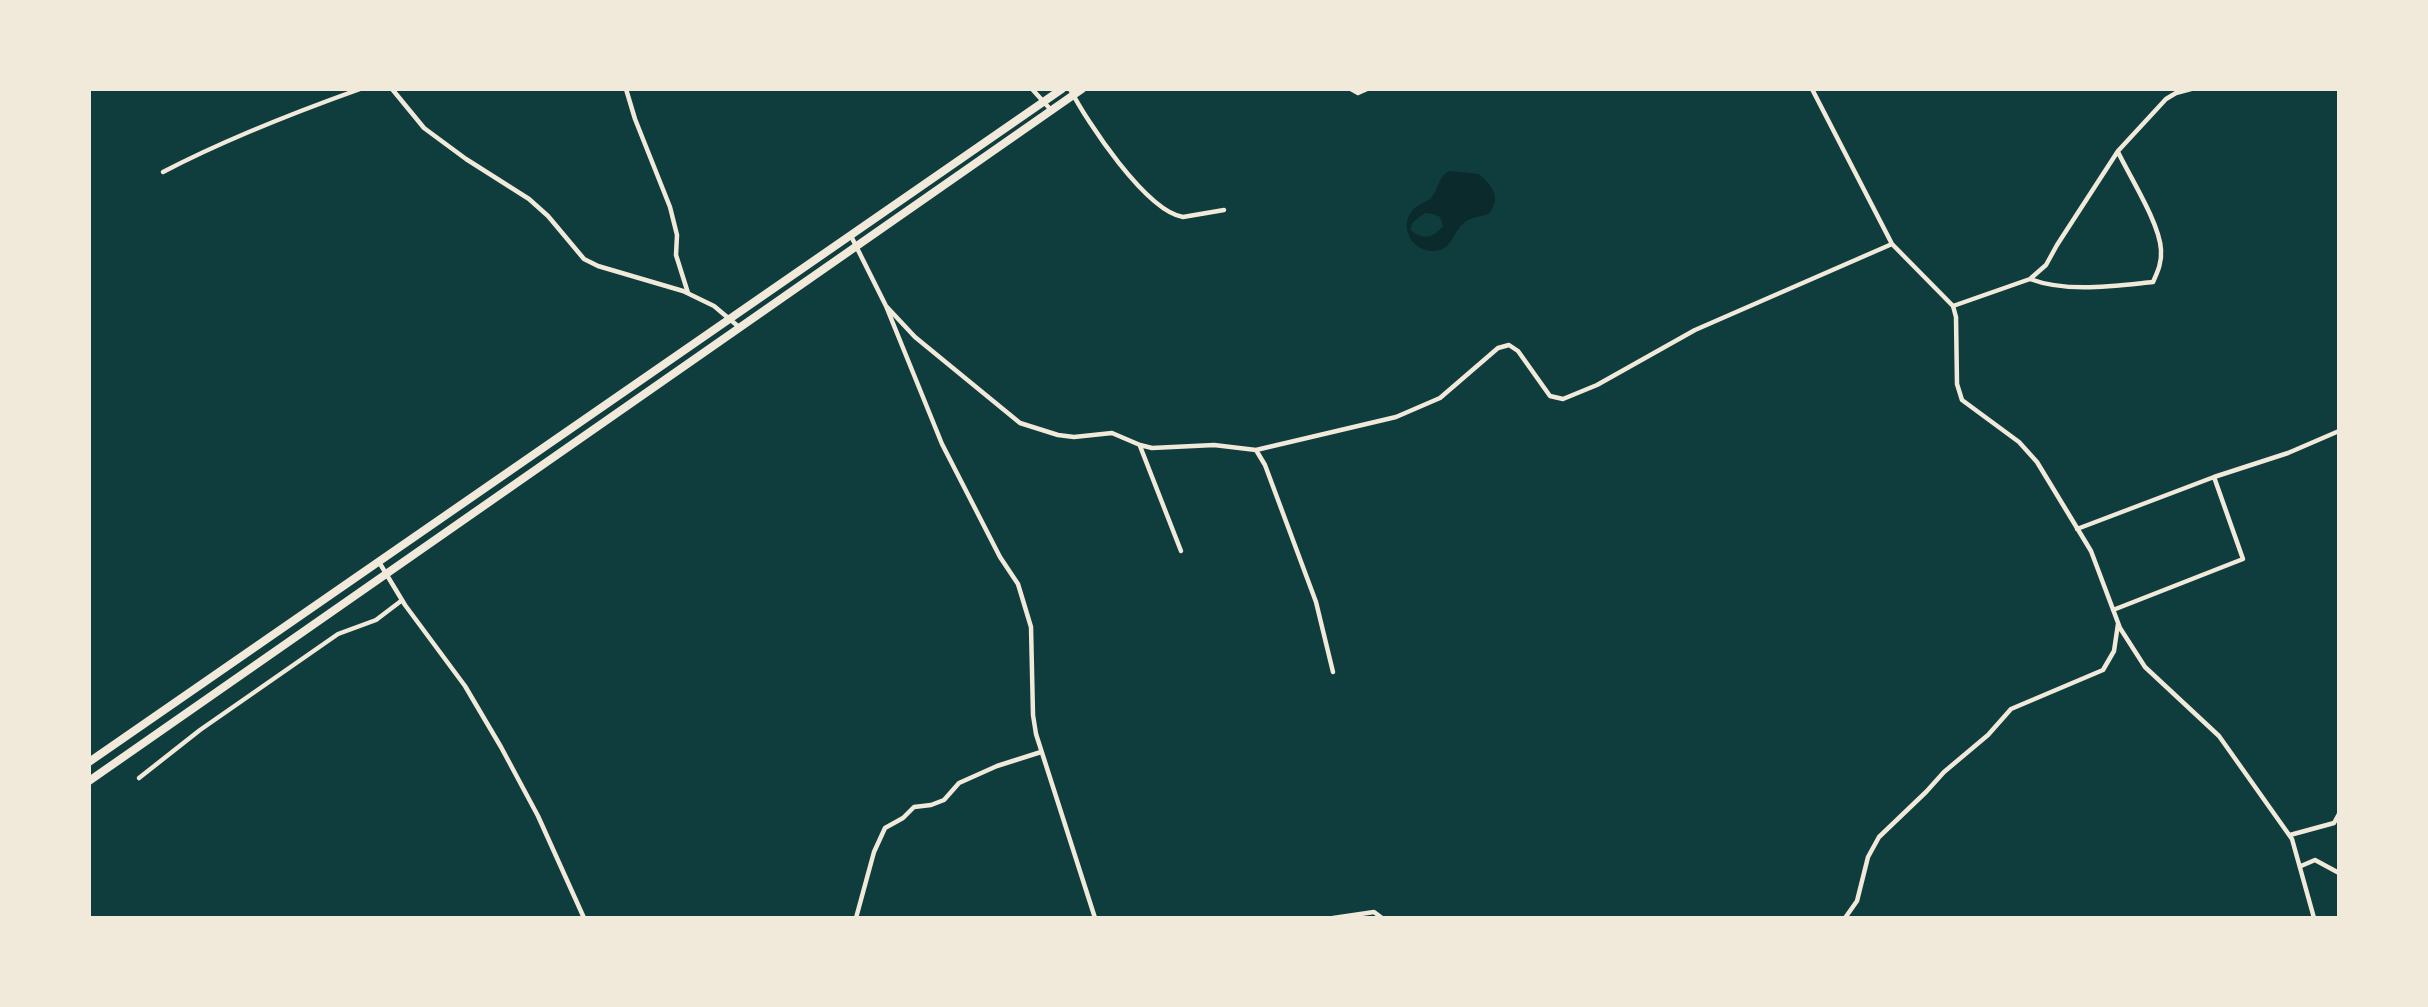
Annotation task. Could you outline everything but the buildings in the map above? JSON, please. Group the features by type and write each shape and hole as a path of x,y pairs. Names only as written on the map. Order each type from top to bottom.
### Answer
{"highway":[{"path":"89,762 1062,89"},
{"path":"89,781 1051,111 1072,92 1082,89"}],"street":[{"path":"163,172 255,130 360,89"},
{"path":"392,89 424,128 529,200 548,216 584,258 597,266 688,293 714,306 739,328"},
{"path":"626,89 670,208 677,236 676,255 688,293"},
{"path":"1032,89 1051,111"},
{"path":"1350,89 1358,93 1367,89"},
{"path":"1812,89 1892,244 1953,306 1956,317 1959,395 1965,403 2019,442 2031,454 2095,558 2117,620 2145,667 2165,689 2219,736 2290,835 2295,844 2314,918"},
{"path":"1953,306 2030,279 2046,265 2118,152 2166,99 2191,89"},
{"path":"1072,92 1124,172 1163,208 1183,217 1224,210"},
{"path":"2030,279 2046,285 2115,286 2153,282 2161,264 2161,246 2149,213 2118,152"},
{"path":"851,236 886,306 942,444 1017,584 1027,610 1033,646 1033,715 1041,752 1095,918"},
{"path":"886,306 915,337 1020,423 1066,436 1112,433 1140,445 1163,448 1214,445 1256,450 1396,417 1440,398 1498,348 1509,345 1518,351 1550,396 1563,399 1609,379 1695,330 1892,244"},
{"path":"2077,529 2214,477 2288,453 2339,431"},
{"path":"1140,445 1181,551"},
{"path":"1256,450 1265,465 1316,602 1333,672"},
{"path":"2113,610 2243,559 2214,477"},
{"path":"378,561 402,601 465,686 501,747 538,816 584,918"},
{"path":"139,778 200,730 338,634 376,620 402,601"},
{"path":"1845,918 1857,901 1868,857 1879,837 1944,772 1988,735 2011,709 2103,670 2115,651 2117,620"},
{"path":"856,918 874,852 889,824 904,818 914,807 944,800 959,783 997,766 1041,752"},
{"path":"2290,835 2334,823 2339,814"},
{"path":"2301,866 2315,860 2339,873"},
{"path":"1334,918 1374,912 1382,918"}],"water":[{"path":"1449,171 1479,174 1492,188 1495,203 1489,214 1470,219 1463,224 1441,250 1420,248 1408,233 1407,220 1415,208 1431,198","holes":["1425,213 1440,217 1443,226 1435,234 1424,237 1410,230 1413,222"]}]}
